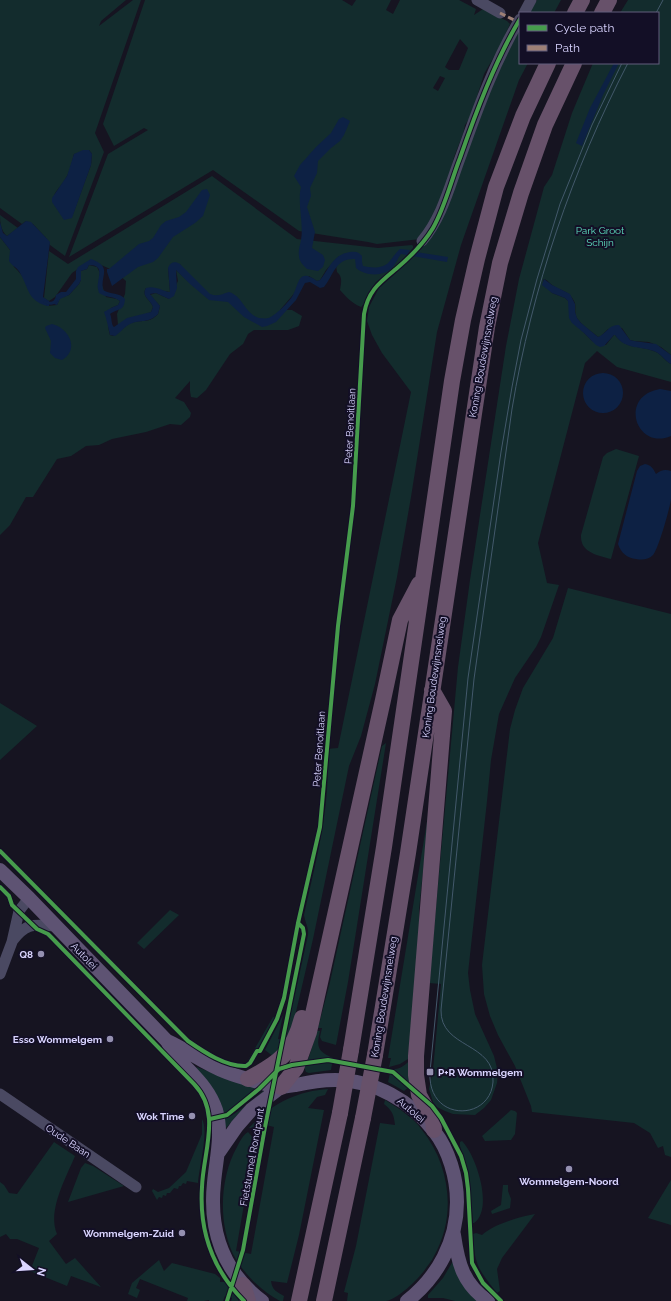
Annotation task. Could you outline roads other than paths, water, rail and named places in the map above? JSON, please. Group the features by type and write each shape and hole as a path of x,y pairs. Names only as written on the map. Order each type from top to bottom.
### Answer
{"highway":[{"path":"576,12 582,0"},
{"path":"603,12 609,0"},
{"path":"301,1294 340,1113 384,847 462,320 496,187 523,116 548,64"},
{"name":"Koning Boudewijnsnelweg","path":"325,1296 375,1055 408,853 487,327 500,263 521,193 545,125 574,64"},
{"path":"281,1087 296,1068 301,1058 309,1032 384,700 400,620 424,574"},
{"path":"432,690 444,711 416,1056 416,1074 419,1095 433,1121 434,1130"},
{"path":"248,1079 275,1064 290,1049 298,1035 305,1008 318,992"},
{"path":"243,1285 248,1301"}],"main road":[{"name":"Autolei","path":"0,870 167,1041 176,1056 207,1089 216,1110 219,1128 214,1184 214,1218 223,1256 243,1285 262,1301"},
{"name":"Autolei","path":"167,1041 227,1073 281,1087 318,1081 336,1080 363,1083 399,1098 434,1130 448,1155 455,1181 457,1212 454,1232 444,1259 431,1279 407,1301"},
{"name":"Autolei","path":"217,1154 237,1126 252,1109 281,1087"},
{"name":"Autolei","path":"454,1232 460,1267 467,1280 481,1296 488,1301"}],"street":[{"path":"477,0 500,13"},
{"path":"525,12 531,0"},
{"path":"422,241 432,230 439,217 486,90 508,39 519,21"},
{"path":"0,974 12,942 19,911 29,898"},
{"path":"12,942 21,930 25,928 38,925 55,926"},
{"name":"Oude Baan","path":"0,1094 136,1187"}],"water":[{"path":"613,64 618,64 603,95 582,146 576,143 590,108"},
{"path":"343,117 350,121 344,135 340,141 318,161 317,173 310,188 311,196 307,207 315,232 312,248 323,255 325,260 323,267 318,271 307,269 299,258 302,233 300,200 301,187 294,176 300,165 331,133 339,119"},
{"path":"83,150 89,150 92,154 91,165 72,218 64,220 52,202 52,198 67,176 74,154"},
{"path":"207,189 210,195 203,216 173,237 158,258 153,262 138,267 112,286 107,269 109,269 139,244 153,238 161,225 166,221 179,217 186,212 202,190"},
{"path":"26,221 31,222 50,242 43,297 49,301 49,306 40,303 29,293 19,271 9,261 10,250 0,237 0,222 3,233 7,236"},
{"path":"400,249 410,250 407,255 401,254 395,265 384,273 364,273 356,268 355,259 343,261 336,268 324,287 320,288 310,282 305,283 296,300 276,322 262,327 244,317 228,302 209,300 176,270 177,288 174,296 169,299 156,293 150,294 160,306 158,314 151,319 130,324 115,336 110,335 104,312 118,305 120,301 99,293 99,271 98,268 93,265 89,265 87,269 81,271 81,280 79,284 69,295 60,299 57,305 54,304 56,295 61,292 66,292 76,279 76,271 78,267 91,259 98,262 104,268 103,290 120,295 125,299 122,308 110,314 112,325 114,327 127,318 151,312 153,307 145,296 146,288 155,288 170,292 168,268 171,263 175,262 180,264 210,294 218,295 229,292 234,294 254,316 259,318 267,318 278,312 289,301 298,282 303,276 311,277 317,281 320,280 335,259 339,256 350,252 357,252 362,256 363,266 377,267 384,266"},
{"path":"416,252 448,257 447,262 412,256"},
{"path":"544,279 570,294 575,304 577,318 598,337 613,326 619,325 630,340 656,344 671,355 671,364 656,352 629,346 619,340 615,335 604,346 600,347 596,345 572,323 569,318 568,301 565,298 552,293 542,285"},
{"path":"52,324 63,330 70,339 70,350 62,360 55,358 50,353 51,341 45,328 46,326"},
{"path":"603,373 617,379 623,393 617,407 603,413 589,407 583,393 589,379"},
{"path":"660,389 671,391 671,436 659,439 649,436 641,430 637,421 636,411 639,401 647,394"},
{"path":"645,464 652,467 656,474 663,470 671,471 671,499 664,528 655,552 649,558 640,560 627,556 618,544 637,471 640,466"}],"waterway":[{"path":"45,302 51,303 56,300"}],"tram line":[{"path":"657,12 663,0"},
{"path":"622,64 592,125 560,204 537,279 521,340 501,452 468,678 430,1072 432,1088 438,1100 448,1108 459,1111 471,1110 481,1104 489,1095 493,1082 492,1069 486,1059 449,1032 443,1023 441,1010 474,679 512,409 520,364 531,319 556,231 589,146 628,64"}],"place":[{"name":"Q8","path":"41,954"},
{"name":"Esso Wommelgem","path":"110,1039"},
{"name":"P+R Wommelgem","path":"430,1072"},
{"name":"Wok Time","path":"192,1116"},
{"name":"Wommelgem-Noord","path":"569,1169"},
{"name":"Wommelgem-Zuid","path":"182,1233"}],"park label":[{"name":"Park Groot Schijn","path":"600,236"}]}
